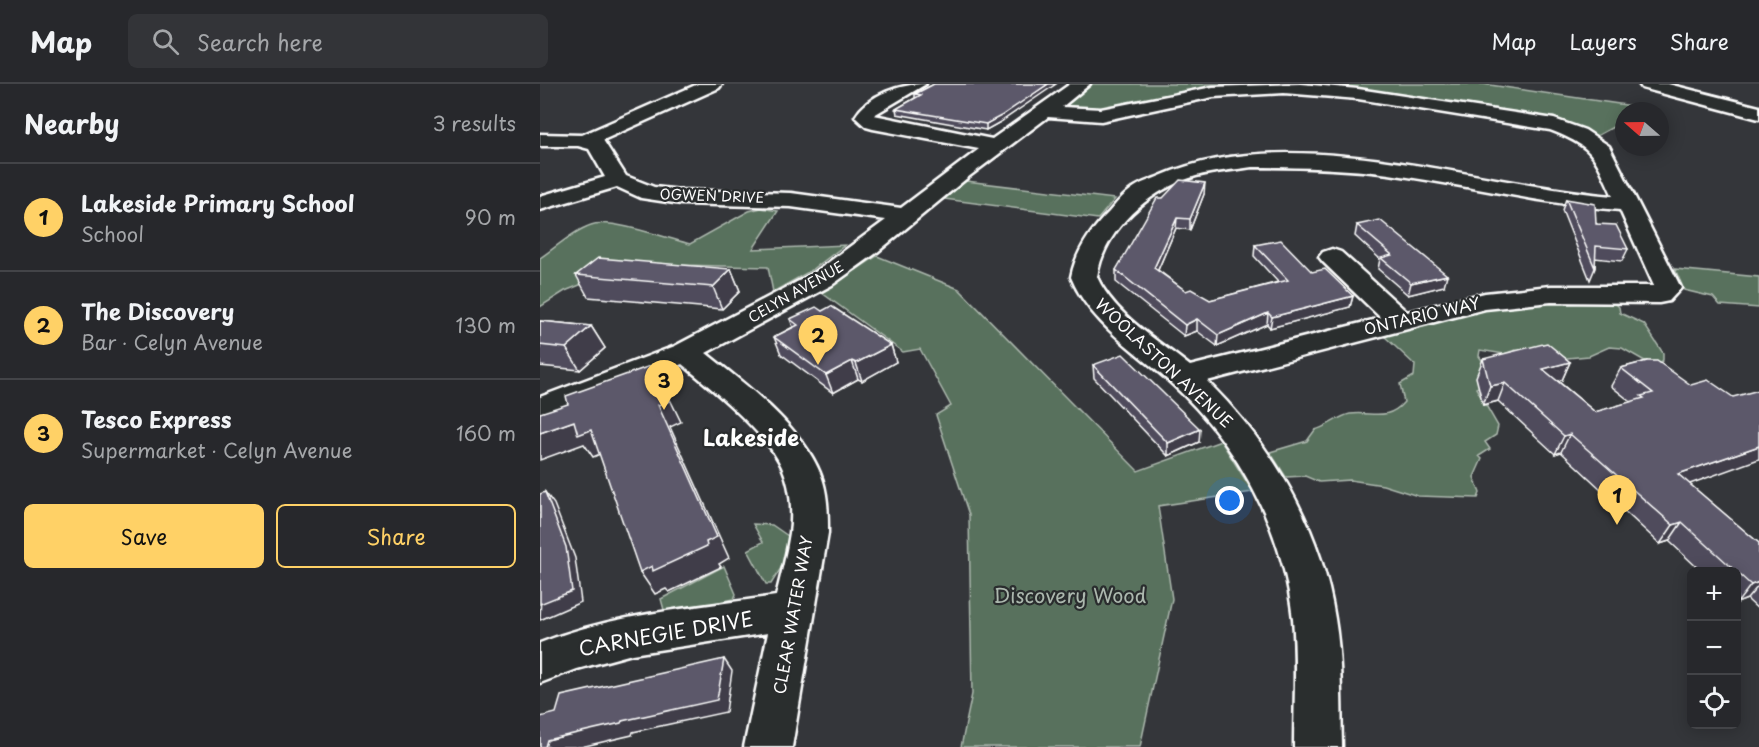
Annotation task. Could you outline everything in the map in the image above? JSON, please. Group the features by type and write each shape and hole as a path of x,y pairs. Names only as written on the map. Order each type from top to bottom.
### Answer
{"street":[{"path":"540,140 585,141 713,84"},
{"path":"917,84 869,109 864,117 873,123 995,146"},
{"name":"CELYN AVENUE","path":"540,409 686,352 823,279 995,146 1081,84"},
{"path":"1648,84 1759,113"},
{"path":"1044,111 1101,116 1206,93 1284,88 1338,91 1527,119 1567,129 1596,145 1606,156 1629,204"},
{"path":"540,203 618,180 601,149 585,141"},
{"name":"WOOLASTON AVENUE","path":"1318,747 1314,617 1295,540 1251,452 1232,426 1185,378 1103,307 1090,292 1084,277 1094,247 1123,205 1146,188 1173,176 1245,163 1285,161 1358,163 1407,169 1565,198 1629,204"},
{"name":"OGWEN DRIVE","path":"618,180 633,188 664,196 791,200 906,216"},
{"name":"ONTARIO WAY","path":"1185,378 1226,365 1469,304 1536,295 1649,295 1664,292 1668,288 1667,282 1629,204"},
{"path":"1332,257 1400,320"},
{"name":"CLEAR WATER WAY","path":"686,352 784,440 806,481 810,517 806,555 768,747"},
{"name":"CARNEGIE DRIVE","path":"540,663 583,646 615,639 794,611"}],"green space":[{"path":"1092,84 1275,84 1180,93 1105,111 1067,108 1067,102"},
{"path":"1285,84 1483,84 1615,103 1615,126 1595,137 1559,122 1531,115 1355,89"},
{"path":"966,181 1115,199 1098,219 944,199"},
{"path":"761,208 778,211 753,249 845,245 812,270 773,292 768,267 632,264 565,291 540,307 540,258 584,228 591,225 611,224 690,244 749,211"},
{"name":"Discovery Wood","path":"877,256 959,289 1138,471 1221,441 1253,492 1158,506 1172,599 1140,747 961,747 972,694 969,515 936,415 951,406 920,349 903,352 822,293"},
{"path":"1675,269 1759,277 1759,308 1720,305 1713,297 1684,290"},
{"path":"1557,301 1613,301 1619,307 1620,313 1644,324 1663,353 1663,360 1658,365 1650,364 1622,348 1609,347 1589,356 1556,359 1515,350 1504,354 1480,350 1479,356 1484,363 1481,386 1476,388 1498,426 1496,435 1485,442 1490,449 1479,456 1482,459 1474,477 1480,493 1478,498 1418,496 1383,485 1350,480 1319,482 1305,476 1286,477 1270,452 1307,441 1315,430 1346,415 1385,414 1398,408 1404,402 1400,384 1414,376 1415,365 1383,335 1475,311"},
{"path":"753,524 772,525 788,536 786,560 771,584 766,584 748,550 763,542"},
{"path":"724,566 736,594 734,599 670,612 664,610 661,599"}],"building":[{"path":"934,84 1048,84 986,124 896,109 921,95 915,94"},
{"path":"1180,180 1205,183 1190,219 1177,218 1154,268 1186,291 1191,289 1210,300 1288,280 1255,245 1281,240 1312,272 1325,269 1353,296 1272,317 1268,313 1218,335 1197,319 1185,325 1116,270 1157,198 1163,198"},
{"path":"1566,199 1595,204 1596,224 1616,225 1628,249 1596,246 1595,268"},
{"path":"1380,220 1447,275 1411,283 1381,258 1392,255 1357,225"},
{"path":"598,258 731,269 713,287 576,275"},
{"path":"831,306 891,345 856,363 852,361 826,375 774,337 798,325 790,319 816,307 822,311"},
{"path":"540,321 591,326 566,348 540,345"},
{"path":"1547,343 1570,362 1543,369 1595,412 1644,398 1641,396 1653,393 1621,368 1647,361 1657,361 1691,385 1708,380 1733,397 1759,390 1759,446 1678,474 1759,543 1759,582 1751,585 1741,576 1741,567 1731,567 1682,522 1673,525 1570,434 1564,436 1505,383 1490,386 1483,359"},
{"path":"1123,354 1200,429 1168,443 1093,365"},
{"path":"653,365 670,401 658,405 717,537 706,542 707,546 653,571 652,566 640,572 591,430 578,435 574,421 540,433 540,413 568,404 566,396"},
{"path":"545,492 566,547 572,591 540,604 540,494"},
{"path":"724,659 717,700 547,740 545,747 540,747 540,717 556,713 561,696"}],"place":[{"name":"The Discovery","path":"818,365"},
{"name":"Tesco Express","path":"664,410"},
{"name":"Lakeside Primary School","path":"1617,525"}],"district":[{"name":"Lakeside","path":"751,438"}]}
